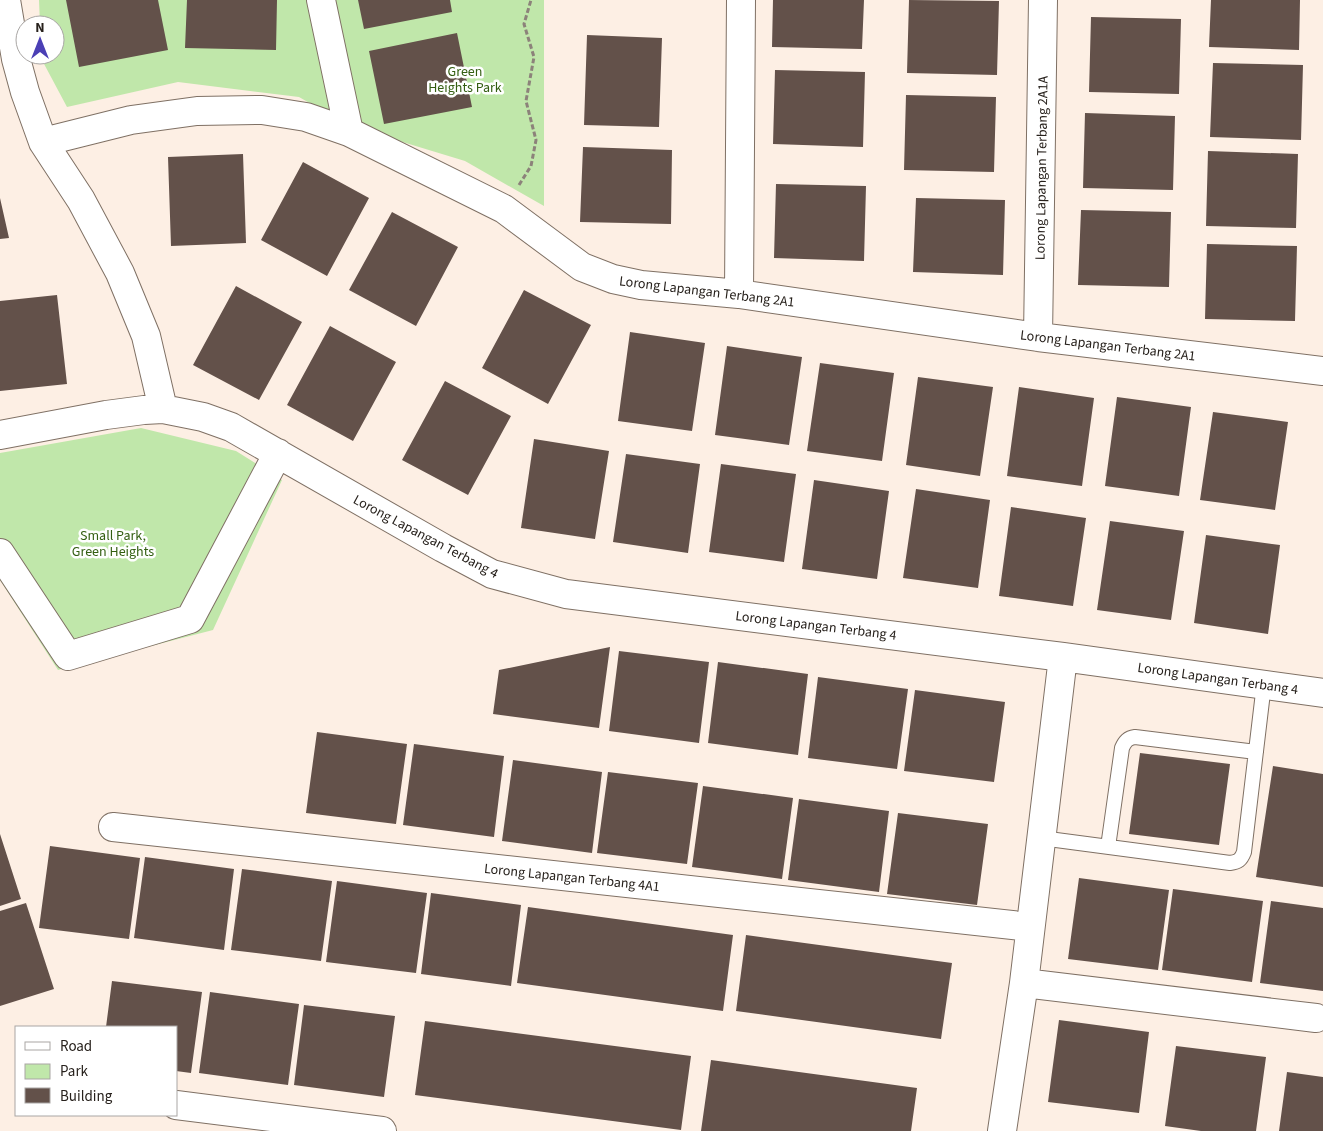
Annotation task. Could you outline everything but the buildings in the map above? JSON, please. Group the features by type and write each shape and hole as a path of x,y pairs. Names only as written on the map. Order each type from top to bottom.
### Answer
{"street":[{"path":"6,0 8,59 25,92 43,142 81,200 120,273 146,336 163,410"},
{"path":"321,0 349,132"},
{"path":"740,294 741,0"},
{"name":"Lorong Lapangan Terbang 2A1A","path":"1038,337 1043,0"},
{"name":"Lorong Lapangan Terbang 2A1","path":"43,142 132,120 197,111 262,110 306,117 349,132 504,209 582,268 641,286 740,294 1038,337 1323,371"},
{"name":"Lorong Lapangan Terbang 4","path":"0,435 106,415 144,410 163,410 203,417 231,427 492,574 556,592 1062,656 1323,693"},
{"path":"0,554 68,656 190,619 278,453"},
{"path":"1002,1131 1024,983 1062,656"},
{"name":"Lorong Lapangan Terbang 4A1","path":"113,827 1030,927"},
{"path":"1024,983 1316,1018"},
{"path":"178,1105 382,1131"}],"lane":[{"path":"1041,838 1230,863 1237,862 1242,858 1244,852 1264,684"},
{"path":"1108,847 1122,748 1124,742 1129,738 1135,737 1256,752"}],"path":[{"path":"504,209 531,166 536,140 526,101 534,57 524,24 532,0"}],"green space":[{"name":"Green Heights Park","path":"39,0 544,0 544,206 465,161 350,126 299,97 178,82 67,107 45,65 65,65 65,15 40,15"},
{"name":"Small Park, Green Heights","path":"141,428 236,451 282,480 213,630 58,670 0,580 0,453"}]}
